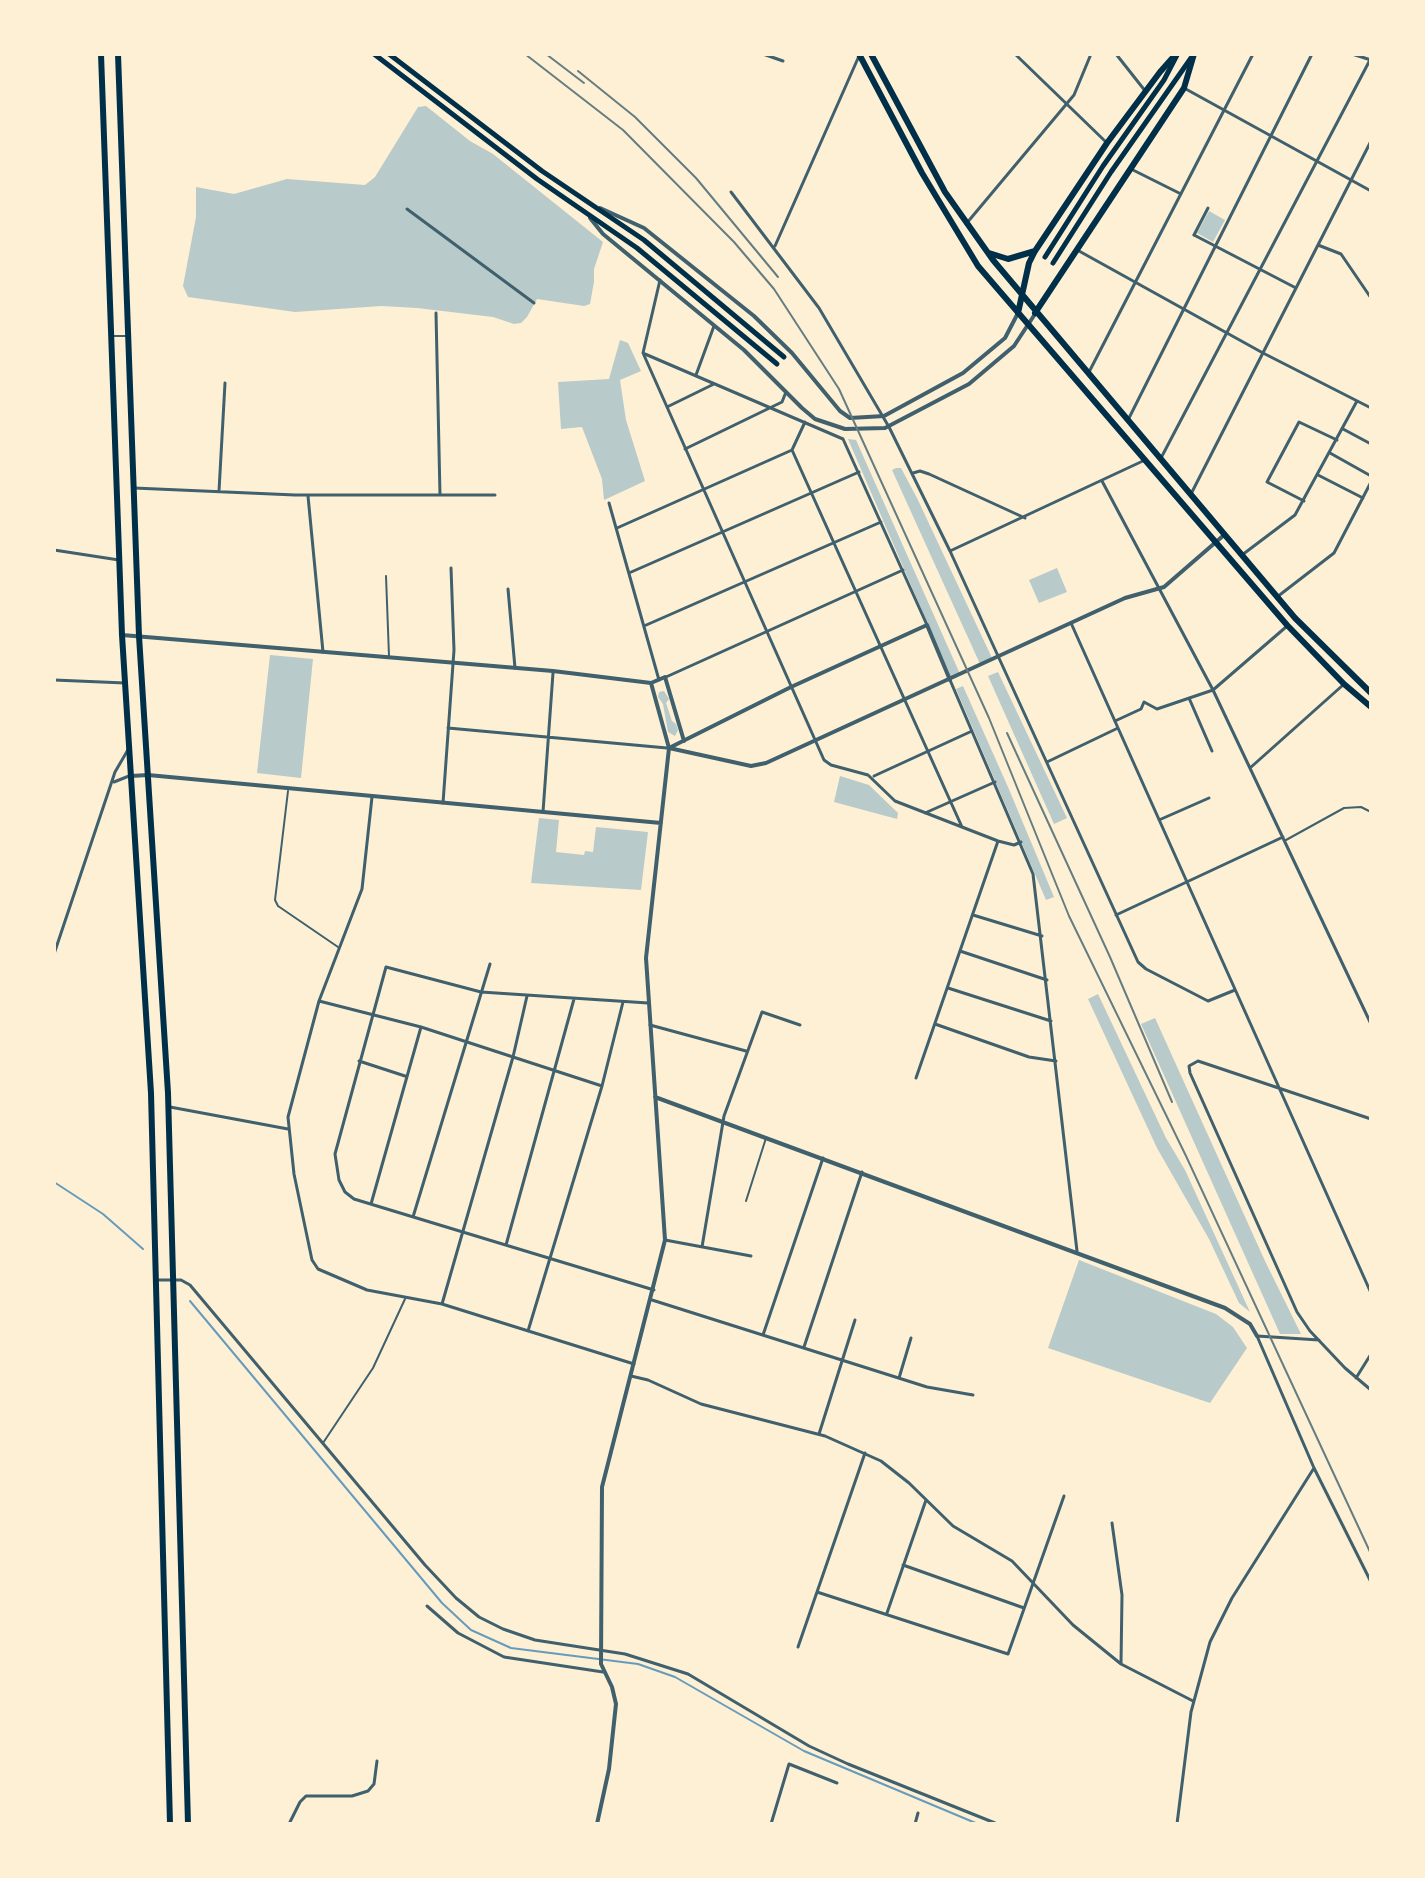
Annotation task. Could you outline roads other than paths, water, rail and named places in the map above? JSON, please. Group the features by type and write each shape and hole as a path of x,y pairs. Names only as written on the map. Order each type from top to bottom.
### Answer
{"main road":[{"path":"101,54 122,635 151,1093 170,1824"},
{"path":"118,54 139,636 169,1107 188,1824"},
{"path":"374,54 588,216 657,263 777,364"},
{"path":"389,54 542,171 668,259 784,357"},
{"path":"859,54 955,230 978,266 1287,625 1344,684 1371,707"},
{"path":"871,54 927,160 987,252 1241,556 1325,650 1371,693"},
{"path":"1018,313 1029,263 1035,251 1107,143 1177,54"},
{"path":"1045,257 1103,166 1164,80 1177,54"},
{"path":"1035,313 1184,88 1192,56"},
{"path":"1053,263 1111,172 1192,56"},
{"path":"987,252 1008,259 1035,251"}],"street":[{"path":"763,54 783,61"},
{"path":"775,246 859,54"},
{"path":"1015,54 1107,143"},
{"path":"966,224 1074,95 1091,54"},
{"path":"1116,54 1146,92"},
{"path":"1088,375 1253,54"},
{"path":"1127,422 1312,54"},
{"path":"1160,460 1371,59 1352,54"},
{"path":"1184,88 1371,191"},
{"path":"1190,496 1371,141"},
{"path":"1129,168 1181,194"},
{"path":"731,192 775,246 819,308 884,416 950,551 1138,962 1208,1001 1235,990"},
{"path":"594,206 644,228 754,316 792,353 845,416 854,419 884,416 977,364 1005,338 1018,313"},
{"path":"1208,208 1194,235 1296,288"},
{"path":"407,209 534,303"},
{"path":"588,216 603,234 715,325 815,419 828,425 859,431 889,427 969,384 1014,346 1035,313"},
{"path":"1318,245 1341,254 1371,298"},
{"path":"1077,250 1263,353 1371,408"},
{"path":"660,279 643,353 827,763 873,777 895,801 998,841 1014,845 1021,842"},
{"path":"436,313 440,495"},
{"path":"696,375 715,325"},
{"path":"643,353 840,437 847,445 1033,874 1077,1251"},
{"path":"219,491 225,383"},
{"path":"667,407 715,384"},
{"path":"685,449 782,402 786,392"},
{"path":"1241,556 1295,515 1357,401"},
{"path":"617,528 792,450 805,422"},
{"path":"1304,501 1267,482 1299,422 1337,440"},
{"path":"1343,429 1371,444"},
{"path":"792,450 962,827"},
{"path":"1330,453 1371,476"},
{"path":"950,551 1145,460"},
{"path":"913,473 920,471 929,474 1025,518"},
{"path":"629,573 859,472"},
{"path":"1318,475 1363,498"},
{"path":"1102,481 1213,690 1371,1024"},
{"path":"1277,597 1334,553 1371,482"},
{"path":"134,488 308,495 495,495"},
{"path":"308,495 323,652"},
{"path":"609,503 659,680"},
{"path":"644,626 881,522"},
{"path":"448,728 669,748 753,766 766,763 1125,598 1160,588 1224,535"},
{"path":"54,550 119,560"},
{"path":"443,803 454,638 451,568"},
{"path":"122,635 553,671 651,683 903,570"},
{"path":"508,589 515,668"},
{"path":"1071,623 1371,1293"},
{"path":"669,748 791,687 927,625"},
{"path":"1115,721 1141,709 1144,702 1157,709 1213,690 1287,625"},
{"path":"543,812 553,671"},
{"path":"665,677 684,741"},
{"path":"54,680 125,683"},
{"path":"597,1824 609,1769 615,1711 614,1691 603,1672 600,1652 602,1494 665,1240 646,952 669,748 651,683"},
{"path":"1250,768 1344,684"},
{"path":"1189,698 1212,751"},
{"path":"1047,762 1118,728"},
{"path":"873,777 972,731"},
{"path":"54,954 118,764 129,748"},
{"path":"112,785 118,778 148,775 661,823"},
{"path":"925,813 995,782"},
{"path":"373,796 362,889 319,1001 292,1098 288,1129 304,1229 314,1265 367,1290 442,1304 634,1364"},
{"path":"1159,820 1209,798"},
{"path":"1116,915 1284,839"},
{"path":"916,1078 998,841"},
{"path":"973,915 1042,936"},
{"path":"960,951 1047,980"},
{"path":"413,1217 490,964"},
{"path":"648,1003 481,992 386,967 335,1154 342,1187 354,1199 654,1290"},
{"path":"948,987 1051,1021"},
{"path":"442,1304 528,995"},
{"path":"506,1245 574,999"},
{"path":"319,1001 421,1027 602,1086"},
{"path":"528,1331 602,1086 623,1002"},
{"path":"702,1247 723,1122 762,1012 800,1025"},
{"path":"935,1024 1029,1057 1056,1061"},
{"path":"650,1025 746,1051"},
{"path":"371,1204 421,1027"},
{"path":"359,1061 407,1076"},
{"path":"1370,1120 1198,1061 1190,1063 1190,1073 1297,1312 1319,1340 1371,1390"},
{"path":"655,1097 1077,1251 1225,1308 1250,1324 1314,1468 1371,1582"},
{"path":"169,1107 288,1129"},
{"path":"763,1335 823,1158"},
{"path":"804,1348 862,1172"},
{"path":"665,1240 751,1256"},
{"path":"156,1280 181,1280 190,1285 441,1584 472,1612 503,1629 535,1640 643,1658 688,1674 809,1746 995,1823"},
{"path":"652,1300 927,1387 973,1395"},
{"path":"819,1434 855,1320"},
{"path":"1257,1336 1319,1340"},
{"path":"899,1378 911,1338"},
{"path":"1356,1378 1371,1354"},
{"path":"631,1376 648,1380 701,1404 819,1434 894,1469 953,1526 1000,1553 1033,1580 1073,1625 1121,1664 1193,1701"},
{"path":"798,1647 865,1453"},
{"path":"1177,1824 1193,1701 1206,1654 1219,1622 1314,1468"},
{"path":"817,1592 1008,1654 1064,1496"},
{"path":"887,1613 926,1500"},
{"path":"1112,1523 1122,1595 1121,1664"},
{"path":"903,1565 1024,1608"},
{"path":"427,1606 458,1633 504,1657 603,1672"},
{"path":"289,1824 306,1796 352,1796 368,1791 374,1784 377,1761"},
{"path":"771,1824 789,1764 837,1783"},
{"path":"915,1824 918,1813"}],"lane":[{"path":"111,336 128,336"},
{"path":"386,576 389,657"},
{"path":"288,788 275,900 278,906 339,948"},
{"path":"1284,839 1344,808 1361,807 1371,812"},
{"path":"746,1201 766,1137"},
{"path":"323,1443 373,1368 405,1299"}],"waterway":[{"path":"54,1182 103,1214 143,1249"},
{"path":"190,1301 442,1603 471,1630 511,1648 638,1664 675,1677 804,1751 978,1824"}],"railway":[{"path":"525,54 623,130 734,242 774,289 839,389 989,718 1069,916 1186,1156 1371,1554"},
{"path":"546,54 584,83"},
{"path":"578,71 635,117 696,178 778,277"},
{"path":"1007,733 1110,957 1172,1102"}]}
